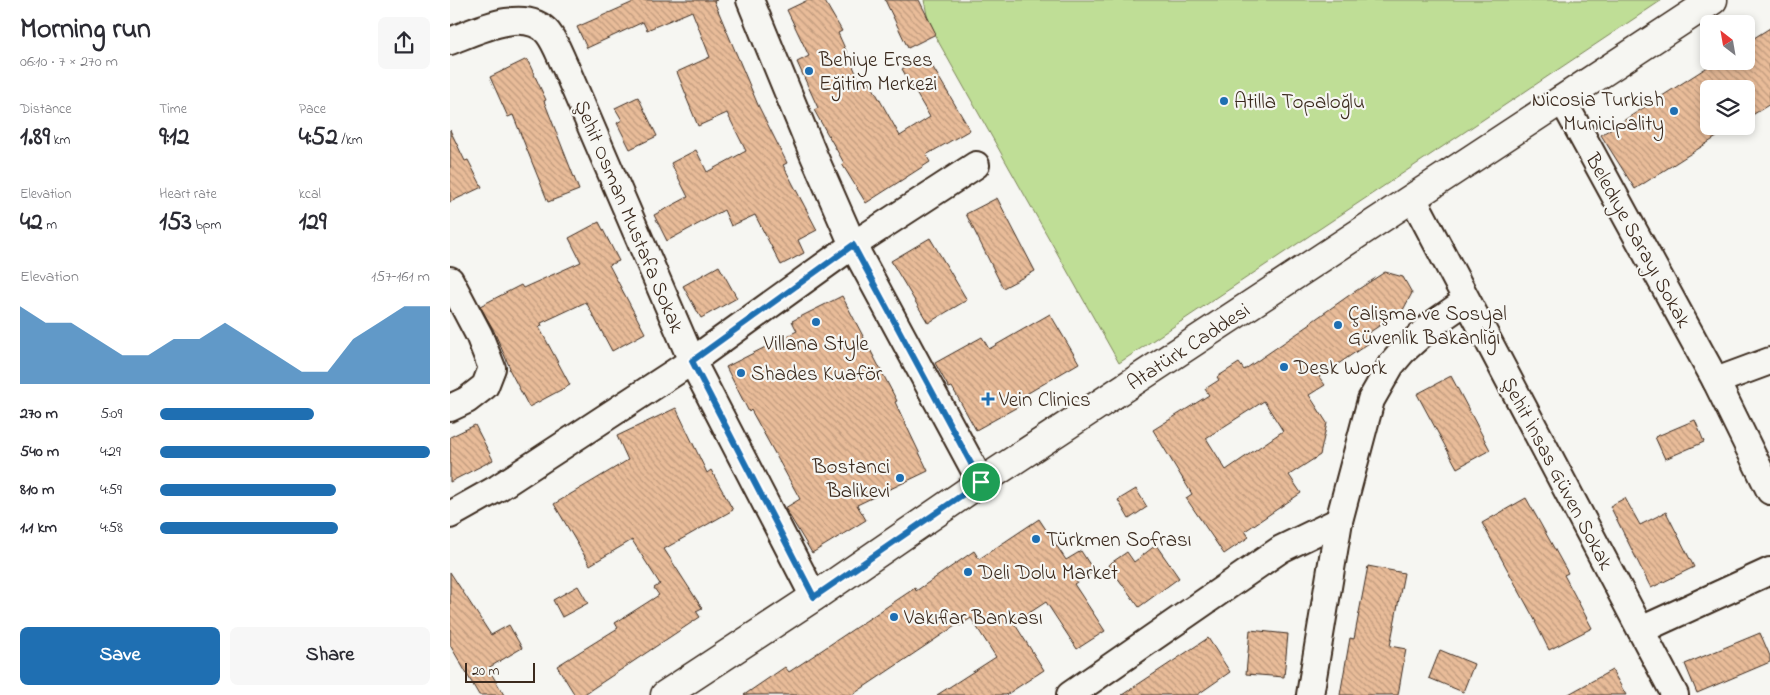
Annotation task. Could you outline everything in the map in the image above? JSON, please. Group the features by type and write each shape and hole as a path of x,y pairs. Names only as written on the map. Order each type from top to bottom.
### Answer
{"main road":[{"name":"Atatürk Caddesi","path":"665,695 814,597 981,482 1713,0"}],"street":[{"path":"750,0 853,245 981,482"},
{"name":"Şehit Osman Mustafa Sokak","path":"450,41 504,21 527,22 538,25 548,33 564,64 692,361 814,597"},
{"name":"Beledıye Sarayı Sokak","path":"1562,99 1716,381 1770,491"},
{"path":"450,515 498,488 692,361 853,245 976,165"},
{"name":"Şehit İnsas Güven Sokak","path":"1413,198 1675,695"},
{"path":"450,280 479,335 492,368 485,386 467,400 450,408"},
{"path":"1310,695 1339,521 1366,417 1380,382 1391,365 1417,337 1466,301"},
{"path":"1716,381 1770,361"},
{"path":"1070,695 1281,550 1339,521"},
{"path":"1641,630 1770,571"}],"green space":[{"path":"924,0 1662,0 1119,363 929,25"}],"building":[{"path":"638,0 717,0 714,1 758,105 787,163 783,165 817,230 798,240 804,253 781,265 755,215 731,226 724,210 667,241 654,215 688,197 671,163 696,150 707,172 746,151 727,113 698,126 686,97 677,72 710,57 692,11 647,30 643,22 587,48 577,27"},
{"path":"808,0 824,0 842,31 838,33 861,84 868,79 900,136 930,117 902,69 925,54 970,130 926,155 930,162 866,203 842,164 844,163 814,110 818,108 797,62 809,56 787,10"},
{"path":"885,0 919,0 936,34 908,48"},
{"name":"Nicosia Turkish Municipality","path":"1770,28 1770,104 1755,113 1755,80 1700,80 1700,135 1720,135 1635,189 1601,135 1703,70 1755,70 1755,37"},
{"path":"527,59 546,100 544,101 579,190 548,202 513,115 508,117 490,77"},
{"path":"638,97 657,136 630,149 617,123 622,120 615,108"},
{"path":"450,130 465,161 468,160 482,187 450,202"},
{"path":"997,198 1035,271 1003,288 966,214"},
{"path":"599,222 619,261 609,265 645,333 612,351 586,302 541,323 542,326 539,327 570,385 529,407 509,369 493,329 480,306 521,285 523,288 581,262 569,238"},
{"path":"930,238 967,300 928,323 891,261"},
{"path":"719,266 737,298 701,318 683,286"},
{"path":"1385,272 1403,277 1412,293 1403,310 1367,334 1372,341 1319,377 1325,385 1309,395 1327,423 1320,455 1289,475 1301,493 1245,531 1249,537 1224,554 1186,498 1192,494 1153,430 1209,395 1205,389 1219,380 1217,377 1239,363 1244,370","holes":["1264,401 1283,431 1226,470 1206,438"]},
{"path":"842,296 897,401 895,402 928,471 857,505 866,520 812,553 785,508 800,499 751,410 749,412 726,367 797,331 792,321"},
{"path":"1050,314 1079,363 1018,399 1021,405 976,430 952,387 949,388 935,363 982,337 989,349"},
{"path":"1451,376 1490,450 1457,468 1417,394"},
{"path":"676,408 707,473 711,470 733,510 664,549 702,608 696,611 700,617 583,695 575,695 557,666 618,628 615,623 659,595 654,588 660,584 632,540 590,565 554,504 628,460 617,436"},
{"path":"1695,420 1704,442 1665,459 1655,437"},
{"path":"475,425 493,460 450,482 450,437"},
{"path":"1136,489 1147,507 1129,519 1118,500"},
{"path":"1526,498 1568,573 1564,575 1592,628 1549,650 1536,622 1482,523"},
{"path":"1625,498 1640,525 1666,512 1694,567 1651,588 1610,506"},
{"path":"1039,519 1066,560 1081,551 1094,571 1074,584 1105,631 1077,649 1046,602 1014,623 1044,670 1006,695 937,695 996,657 971,618 959,626 958,624 852,695 744,695 785,667 789,672 915,588 916,591 974,551 979,559"},
{"path":"1156,545 1179,578 1139,607 1108,565 1127,552 1134,562"},
{"path":"1368,566 1404,573 1390,646 1406,649 1398,695 1340,695 1350,638 1354,639"},
{"path":"450,572 491,635 509,625 522,648 488,668 504,695 479,695 450,645"},
{"path":"578,586 588,603 562,617 553,600"},
{"path":"1250,630 1288,634 1284,677 1246,674"},
{"path":"1760,633 1770,656 1770,662 1697,693 1685,664"},
{"path":"1208,638 1230,672 1197,695 1122,695"},
{"path":"1440,650 1474,664 1463,692 1429,678"},
{"path":"1612,670 1626,695 1567,695"}],"place":[{"name":"Behiye Erses Eğitim Merkezi","path":"809,71"},
{"name":"Atilla Topaloğlu","path":"1224,101"},
{"name":"Nicosia Turkish Municipality","path":"1674,111"},
{"name":"Villana Style","path":"816,322"},
{"name":"Çalişma ve Sosyal Güvenlik Bakanlığı","path":"1338,325"},
{"name":"Desk Work","path":"1284,367"},
{"name":"Shades Kuaför","path":"741,373"},
{"name":"Vein Clinics","path":"988,399"},
{"name":"Bostanci Balikevi","path":"900,478"},
{"name":"Türkmen Sofrası","path":"1036,539"},
{"name":"Deli Dolu Market","path":"968,572"},
{"name":"Vakıflar Bankası","path":"894,617"}],"route":[{"path":"853,245 981,482 814,597 692,361 853,245"}]}
